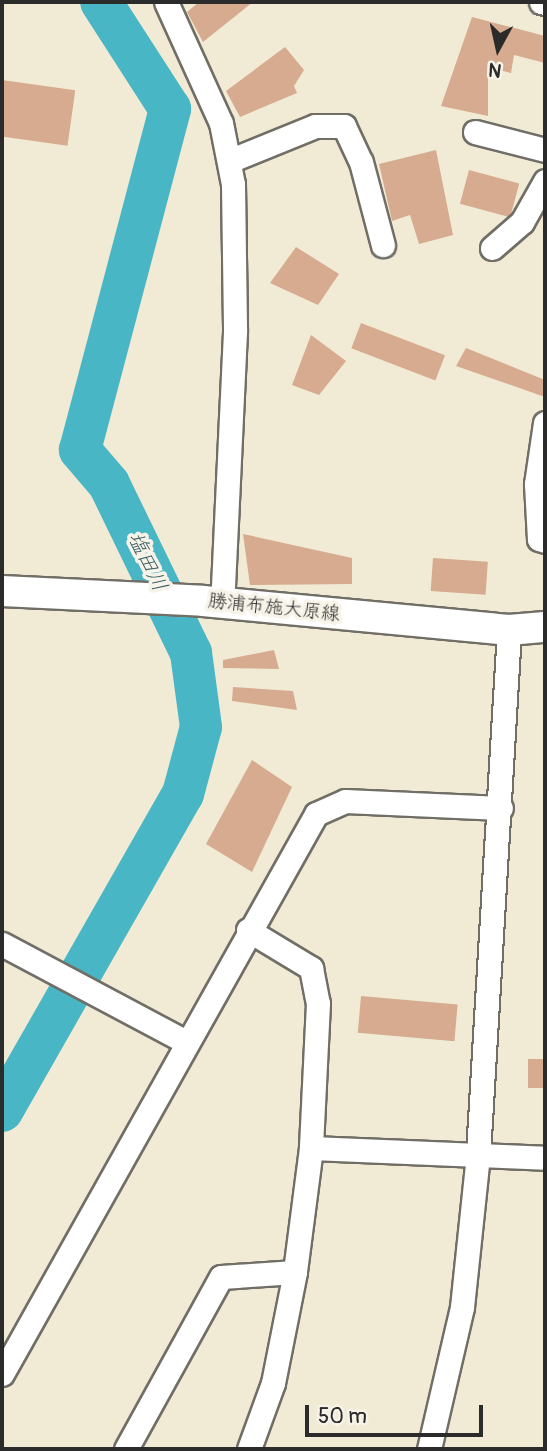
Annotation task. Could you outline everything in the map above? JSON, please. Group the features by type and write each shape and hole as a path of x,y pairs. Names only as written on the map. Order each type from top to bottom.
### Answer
{"main road":[{"name":"勝浦布施大原線","path":"2,591 125,596 509,630 545,627"}],"street":[{"path":"166,2 196,61 229,161 235,332 213,603"},
{"path":"229,161 315,126 344,126 361,162 383,245"},
{"path":"475,132 545,150"},
{"path":"492,248 522,222 545,181"},
{"path":"545,423 536,484 539,539 545,541"},
{"path":"429,1449 462,1307 478,1154 501,808 509,630"},
{"path":"2,1374 248,930 316,814 345,801 501,808"},
{"path":"248,930 310,968 318,1003 311,1148 295,1272 273,1383 249,1449"},
{"path":"10,949 186,1042"},
{"path":"311,1148 545,1158"},
{"path":"126,1449 221,1277 295,1272"}],"building":[{"path":"199,2 253,2 203,42 187,12"},
{"path":"472,17 545,36 545,63 514,55 511,73 488,67 488,116 441,106"},
{"path":"285,47 304,70 294,86 297,93 240,117 226,91"},
{"path":"2,80 75,90 67,146 2,137"},
{"path":"436,150 453,235 419,244 410,215 392,221 379,164"},
{"path":"469,170 519,183 510,217 460,204"},
{"path":"296,247 339,274 318,305 270,283"},
{"path":"361,323 445,355 435,380 351,348"},
{"path":"311,335 346,361 319,395 292,385"},
{"path":"466,348 545,380 545,397 456,366"},
{"path":"243,534 352,558 352,584 250,585"},
{"path":"433,558 488,562 486,595 431,591"},
{"path":"274,650 279,669 223,668 223,660"},
{"path":"233,687 293,691 297,710 232,701"},
{"path":"252,760 292,787 252,872 206,844"},
{"path":"361,996 458,1004 454,1041 358,1033"},
{"path":"528,1059 545,1059 545,1088 528,1088"}],"waterway":[{"name":"塩田川","path":"2,1111 183,794 201,727 191,653 109,484 80,450 170,109 101,2"}]}
